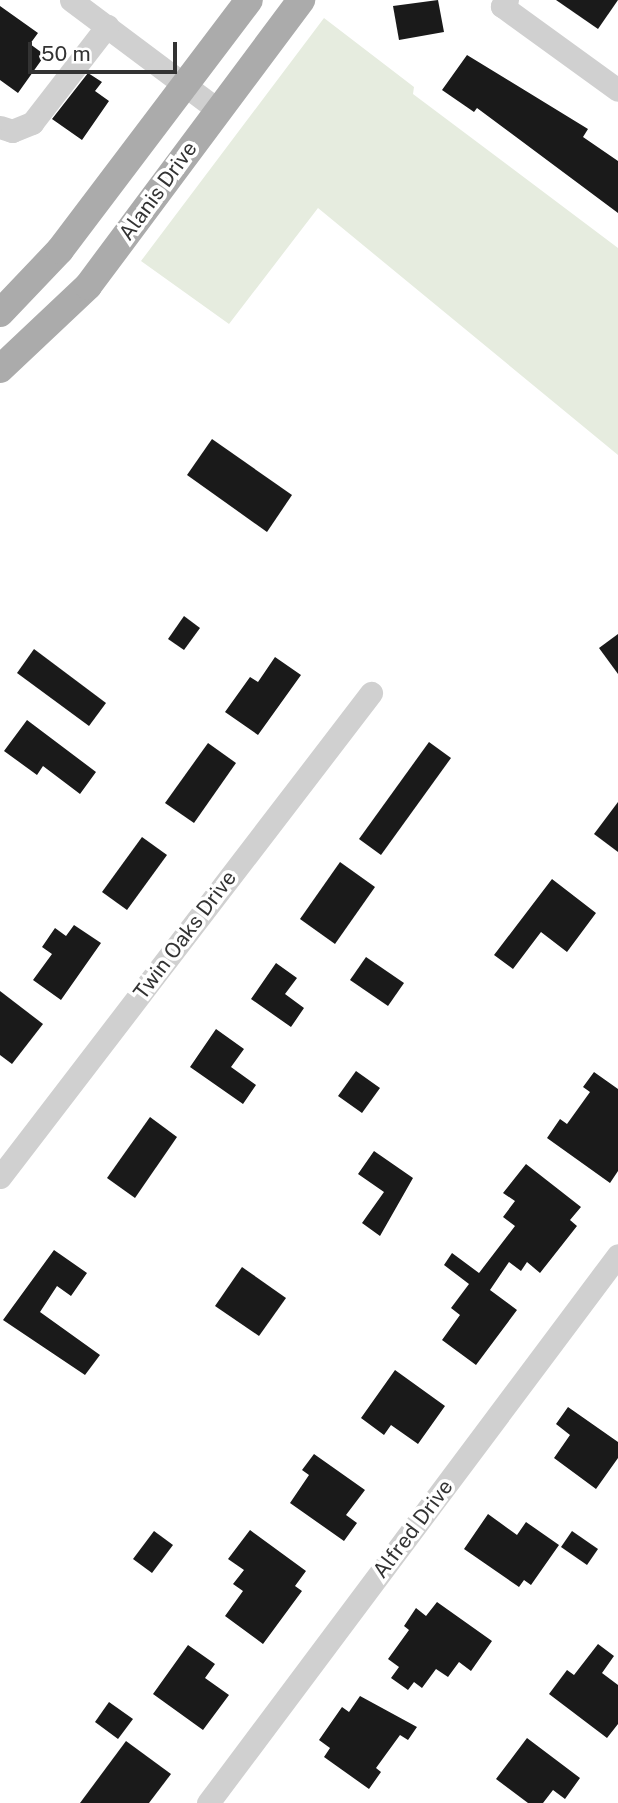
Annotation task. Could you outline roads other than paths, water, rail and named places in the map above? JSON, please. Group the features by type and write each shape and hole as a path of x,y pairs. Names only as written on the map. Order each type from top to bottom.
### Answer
{"main road":[{"name":"Alanis Drive","path":"0,313 60,250 249,0"},
{"name":"Alanis Drive","path":"0,369 88,286 301,0"}],"street":[{"path":"71,0 218,110"},
{"path":"504,3 618,90"},
{"path":"0,127 12,131 32,123 107,26"},
{"name":"Twin Oaks Drive","path":"0,1177 371,693"},
{"name":"Alfred Drive","path":"208,1803 618,1255"}]}
